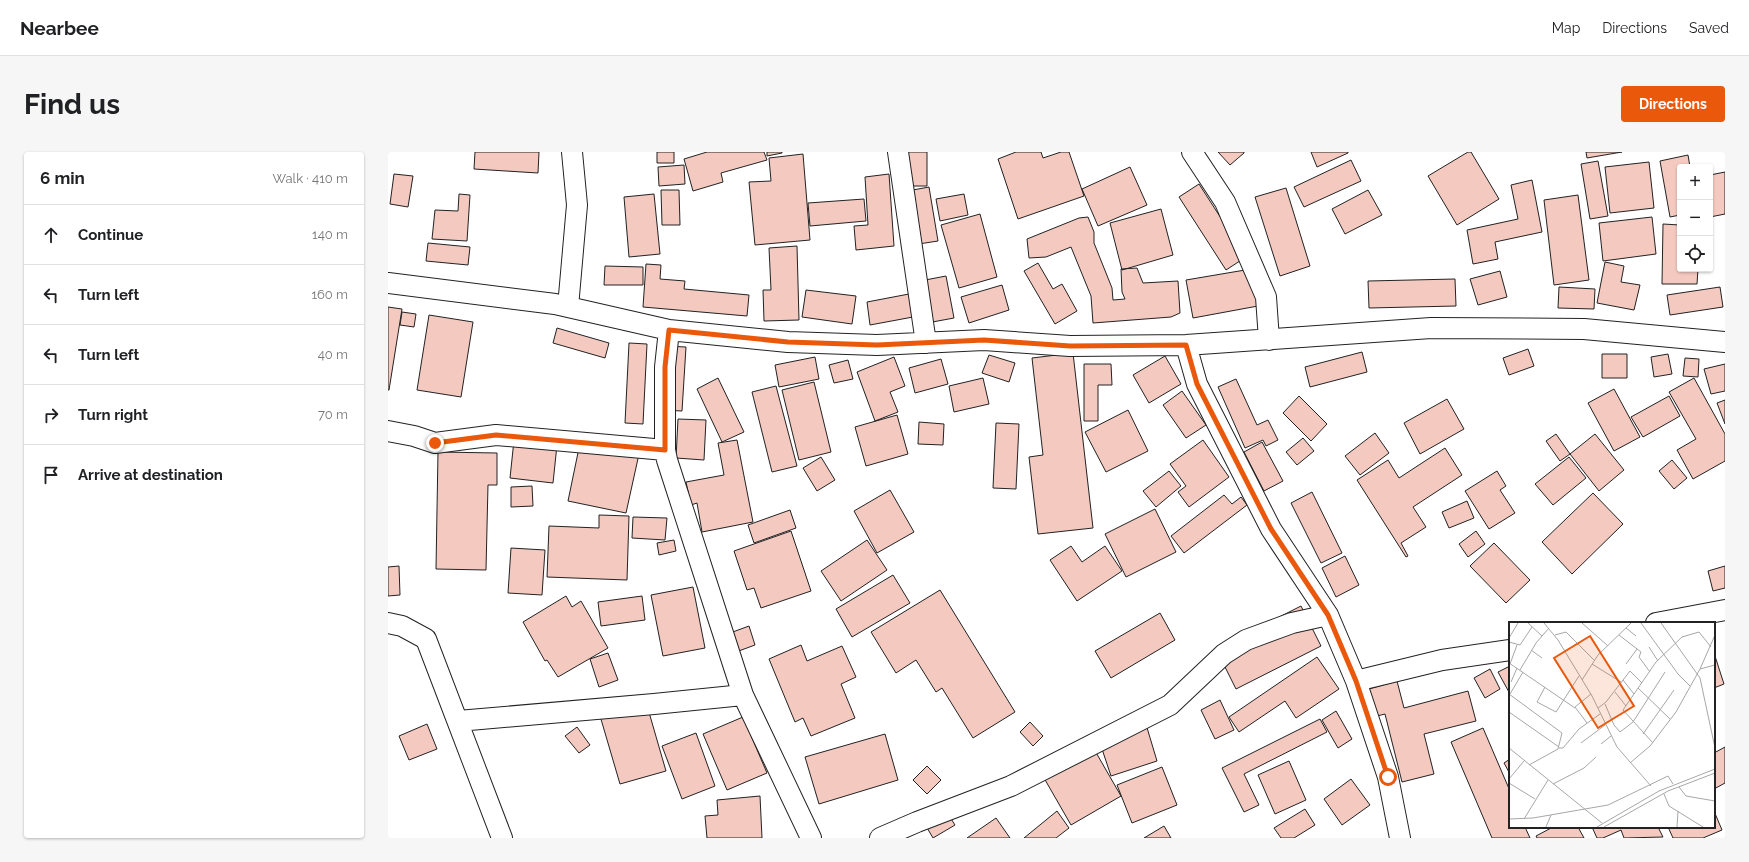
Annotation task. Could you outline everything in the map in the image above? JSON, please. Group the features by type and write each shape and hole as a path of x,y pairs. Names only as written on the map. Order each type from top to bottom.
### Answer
{"street":[{"path":"568,307 577,205 572,152"},
{"path":"898,152 926,343"},
{"path":"1192,152 1225,202 1266,297 1269,340"},
{"path":"388,283 555,304 669,330 788,342 877,345 984,340 1070,346 1186,345 1439,328 1584,329 1725,342"},
{"path":"669,330 665,367 665,450 669,466 743,695 811,838"},
{"path":"1186,345 1197,384 1271,529 1328,615 1356,681 1388,777 1400,838"},
{"path":"388,431 414,436 435,443 496,435 665,450"},
{"path":"1661,622 1725,610"},
{"path":"880,838 917,822 1011,786 1170,704 1224,654 1246,640 1292,623 1328,615"},
{"path":"388,623 402,626 426,639 502,838"},
{"path":"1356,681 1442,660 1509,650"},
{"path":"458,721 743,695"}],"building":[{"path":"475,152 539,152 538,173 474,169"},
{"path":"657,152 674,152 674,163 657,163"},
{"path":"707,152 764,152 767,160 721,173 723,182 693,191 684,159"},
{"path":"767,152 782,152 782,153 767,156"},
{"path":"908,152 927,152 927,186 908,186"},
{"path":"1016,152 1041,152 1043,158 1061,152 1069,152 1084,196 1018,219 998,159"},
{"path":"1218,152 1244,152 1244,153 1230,165"},
{"path":"1311,152 1348,152 1348,153 1317,167"},
{"path":"1468,152 1471,152 1499,199 1457,225 1428,176"},
{"path":"1586,152 1622,152 1587,158"},
{"path":"803,154 810,240 755,245 749,182 771,181 769,158"},
{"path":"1688,155 1690,164 1677,164 1677,216 1670,217 1660,161"},
{"path":"1351,160 1361,181 1304,207 1294,187"},
{"path":"1598,161 1608,216 1590,219 1581,164"},
{"path":"1649,162 1654,208 1610,213 1605,167"},
{"path":"684,165 685,184 659,186 658,167"},
{"path":"1130,167 1147,205 1098,226 1082,189"},
{"path":"1725,172 1725,214 1713,216 1713,200 1713,174"},
{"path":"394,174 413,176 408,207 390,204"},
{"path":"889,174 894,246 856,250 854,226 868,225 865,177"},
{"path":"1532,180 1542,232 1495,242 1498,259 1473,264 1467,230 1518,219 1511,185"},
{"path":"1199,184 1246,257 1226,270 1179,197"},
{"path":"929,187 938,241 912,245 902,192"},
{"path":"1286,188 1310,266 1280,276 1255,197"},
{"path":"661,190 679,190 680,225 662,225"},
{"path":"1368,190 1382,215 1345,234 1332,209"},
{"path":"459,194 470,195 467,241 432,239 435,210 458,211"},
{"path":"654,194 660,254 629,257 624,197"},
{"path":"964,194 968,215 940,221 936,199"},
{"path":"1578,195 1589,280 1554,285 1544,200"},
{"path":"864,199 866,221 810,226 808,203"},
{"path":"1161,209 1173,255 1122,270 1110,223"},
{"path":"980,214 997,277 959,288 941,225"},
{"path":"1088,217 1094,232 1094,243 1112,288 1113,300 1125,299 1122,292 1121,269 1137,268 1143,283 1178,281 1180,313 1171,317 1093,323 1091,296 1071,247 1046,257 1029,258 1027,239 1079,218"},
{"path":"1652,217 1656,254 1603,261 1599,223"},
{"path":"1663,224 1677,225 1677,272 1698,272 1697,284 1662,284"},
{"path":"428,243 470,247 468,265 426,261"},
{"path":"797,246 799,320 764,321 763,290 771,290 769,248"},
{"path":"1605,262 1624,266 1621,282 1640,285 1634,310 1597,303"},
{"path":"1038,263 1053,289 1062,284 1077,311 1055,324 1024,271"},
{"path":"646,264 661,265 660,279 685,281 684,289 749,295 747,316 643,307"},
{"path":"605,266 643,267 643,285 604,285"},
{"path":"1251,269 1258,306 1193,318 1186,280"},
{"path":"1500,271 1507,297 1478,305 1470,279"},
{"path":"946,276 954,318 927,323 920,281"},
{"path":"1455,279 1456,306 1369,308 1368,281"},
{"path":"1002,285 1009,310 969,323 961,297"},
{"path":"1559,287 1595,289 1594,309 1558,308"},
{"path":"1720,287 1723,307 1670,315 1667,295"},
{"path":"806,290 856,296 852,324 802,317"},
{"path":"909,294 913,317 870,325 867,302"},
{"path":"388,307 402,309 389,390 388,390"},
{"path":"402,312 416,314 414,327 400,325"},
{"path":"429,315 473,322 461,397 417,390"},
{"path":"557,328 609,343 605,358 553,343"},
{"path":"629,343 647,344 643,424 625,423"},
{"path":"665,346 686,347 682,411 662,410"},
{"path":"1528,349 1534,366 1509,375 1503,358"},
{"path":"1362,352 1367,372 1310,387 1305,367"},
{"path":"1073,353 1093,528 1038,534 1029,457 1043,455 1032,358"},
{"path":"1602,354 1627,354 1627,378 1602,378"},
{"path":"1668,354 1672,374 1654,377 1651,357"},
{"path":"989,355 1015,363 1009,382 982,373"},
{"path":"1165,356 1181,384 1149,403 1133,375"},
{"path":"815,357 819,379 779,387 775,365"},
{"path":"894,357 905,386 890,392 898,412 875,421 857,372"},
{"path":"1685,358 1699,359 1698,377 1683,376"},
{"path":"941,359 948,384 915,393 909,368"},
{"path":"848,360 853,379 834,383 829,365"},
{"path":"1084,364 1111,364 1112,385 1098,385 1098,421 1084,421"},
{"path":"1725,364 1725,391 1711,394 1704,369"},
{"path":"718,378 744,432 722,442 697,389"},
{"path":"983,378 989,404 954,412 949,386"},
{"path":"1694,378 1725,434 1725,461 1693,479 1677,450 1696,439 1669,392"},
{"path":"1236,379 1257,425 1268,420 1278,440 1266,446 1263,440 1245,448 1218,387"},
{"path":"814,382 831,452 799,460 782,390"},
{"path":"776,386 797,466 772,472 752,392"},
{"path":"1614,389 1640,437 1614,451 1588,403"},
{"path":"1182,391 1206,425 1186,438 1163,405"},
{"path":"1299,396 1327,424 1311,441 1283,413"},
{"path":"1669,396 1680,416 1643,437 1631,417"},
{"path":"1447,399 1464,429 1420,454 1404,423"},
{"path":"1725,400 1725,424 1717,403"},
{"path":"1128,410 1148,451 1106,472 1085,432"},
{"path":"897,415 908,454 866,466 855,427"},
{"path":"678,419 706,420 704,460 676,458"},
{"path":"919,422 944,424 943,445 918,444"},
{"path":"996,423 1019,424 1016,489 993,488"},
{"path":"1375,433 1389,453 1360,475 1345,456"},
{"path":"1556,434 1570,454 1560,461 1546,441"},
{"path":"1595,434 1624,470 1599,491 1570,454"},
{"path":"1303,438 1314,451 1297,465 1286,452"},
{"path":"514,440 557,445 553,483 510,478"},
{"path":"737,440 753,522 702,532 697,503 691,505 686,482 724,475 718,443"},
{"path":"1203,440 1229,477 1189,507 1178,492 1186,486 1170,464"},
{"path":"1262,442 1283,481 1264,491 1244,452"},
{"path":"580,443 639,454 626,513 568,501"},
{"path":"1445,448 1462,475 1413,507 1426,527 1401,543 1408,556 1406,557 1357,480 1388,460 1399,478"},
{"path":"438,452 497,453 497,485 488,485 486,570 436,569"},
{"path":"821,457 835,480 817,491 803,468"},
{"path":"1569,457 1586,478 1553,505 1535,484"},
{"path":"1672,460 1687,478 1674,489 1659,471"},
{"path":"1169,471 1181,486 1156,507 1143,491"},
{"path":"1497,471 1506,486 1500,490 1515,513 1489,529 1465,491"},
{"path":"532,486 533,506 511,507 511,487"},
{"path":"890,490 914,532 877,553 854,511"},
{"path":"1312,492 1342,553 1321,563 1291,503"},
{"path":"1593,493 1623,524 1572,574 1542,542"},
{"path":"1224,495 1232,504 1241,497 1247,505 1184,553 1171,536"},
{"path":"1467,501 1474,518 1449,528 1442,512"},
{"path":"1155,509 1176,552 1126,577 1105,534"},
{"path":"790,510 796,528 754,543 748,525"},
{"path":"599,515 629,516 627,580 547,577 549,526 599,528"},
{"path":"633,517 667,518 665,540 632,538"},
{"path":"791,531 811,591 761,608 754,588 747,590 734,551"},
{"path":"1476,531 1485,544 1468,557 1459,544"},
{"path":"674,540 676,551 659,555 657,543"},
{"path":"867,540 887,570 841,601 821,571"},
{"path":"1494,543 1530,580 1506,603 1470,566"},
{"path":"1071,546 1082,562 1105,546 1122,571 1077,601 1050,560"},
{"path":"511,548 545,550 542,595 508,593"},
{"path":"1345,556 1359,585 1336,597 1322,568"},
{"path":"399,566 400,595 388,596 388,567"},
{"path":"1725,566 1725,588 1713,591 1708,571"},
{"path":"893,575 910,603 852,637 836,609"},
{"path":"693,587 705,648 663,656 651,595"},
{"path":"940,590 1015,712 973,738 942,688 936,692 916,660 896,673 871,632"},
{"path":"566,596 572,607 581,601 608,648 558,677 547,660 545,661 523,622"},
{"path":"642,596 645,620 601,626 598,602"},
{"path":"1301,606 1321,646 1236,689 1216,649"},
{"path":"1160,613 1175,640 1111,678 1095,651"},
{"path":"749,626 755,645 736,652 730,633"},
{"path":"801,645 807,661 842,646 856,677 841,684 855,718 811,736 803,718 795,722 769,659"},
{"path":"608,653 618,680 599,687 590,659"},
{"path":"1715,656 1724,684 1715,688"},
{"path":"1317,657 1339,689 1296,718 1285,701 1239,732 1229,717"},
{"path":"1509,666 1509,692 1498,672"},
{"path":"1490,669 1500,689 1485,698 1474,678"},
{"path":"1397,681 1404,708 1468,691 1476,721 1424,734 1434,774 1402,782 1385,714 1377,716 1369,689"},
{"path":"644,695 666,771 620,784 598,709"},
{"path":"1220,700 1234,730 1215,739 1201,710"},
{"path":"1336,711 1352,739 1338,748 1322,720"},
{"path":"743,717 767,773 727,790 703,734"},
{"path":"1320,719 1327,732 1244,774 1259,805 1244,812 1222,768"},
{"path":"1145,721 1157,761 1111,776 1098,737"},
{"path":"1030,722 1043,736 1033,746 1020,732"},
{"path":"427,724 437,749 409,760 399,736"},
{"path":"577,727 590,745 579,753 565,736"},
{"path":"1483,728 1509,789 1509,828 1525,828 1530,838 1492,838 1451,742"},
{"path":"696,733 715,786 682,799 662,746"},
{"path":"885,734 898,780 819,804 805,757"},
{"path":"1725,747 1725,783 1715,788 1715,752"},
{"path":"1094,749 1121,796 1071,825 1044,778"},
{"path":"1509,760 1509,772 1504,763"},
{"path":"1289,761 1306,800 1275,814 1258,775"},
{"path":"927,766 941,780 927,794 913,780"},
{"path":"1162,767 1177,805 1132,823 1117,785"},
{"path":"1351,779 1370,805 1342,825 1324,799"},
{"path":"760,796 762,838 707,838 705,816 718,815 717,800"},
{"path":"1305,809 1315,825 1294,838 1281,838 1274,828"},
{"path":"1057,811 1069,828 1056,838 1024,838"},
{"path":"1715,813 1722,830 1703,838 1673,838 1668,828 1715,828"},
{"path":"948,814 955,825 933,838 926,826"},
{"path":"996,818 1010,838 967,838"},
{"path":"1164,826 1171,838 1144,838"},
{"path":"1551,828 1579,828 1584,838 1537,838 1536,836"},
{"path":"1592,828 1658,828 1663,837 1624,838 1621,830 1603,838 1597,838"}],"route":[{"path":"435,443 496,435 600,443 665,450 665,367 669,330 788,342 877,345 984,340 1070,346 1186,345 1197,384 1271,529 1328,615 1356,681 1388,777"}]}
